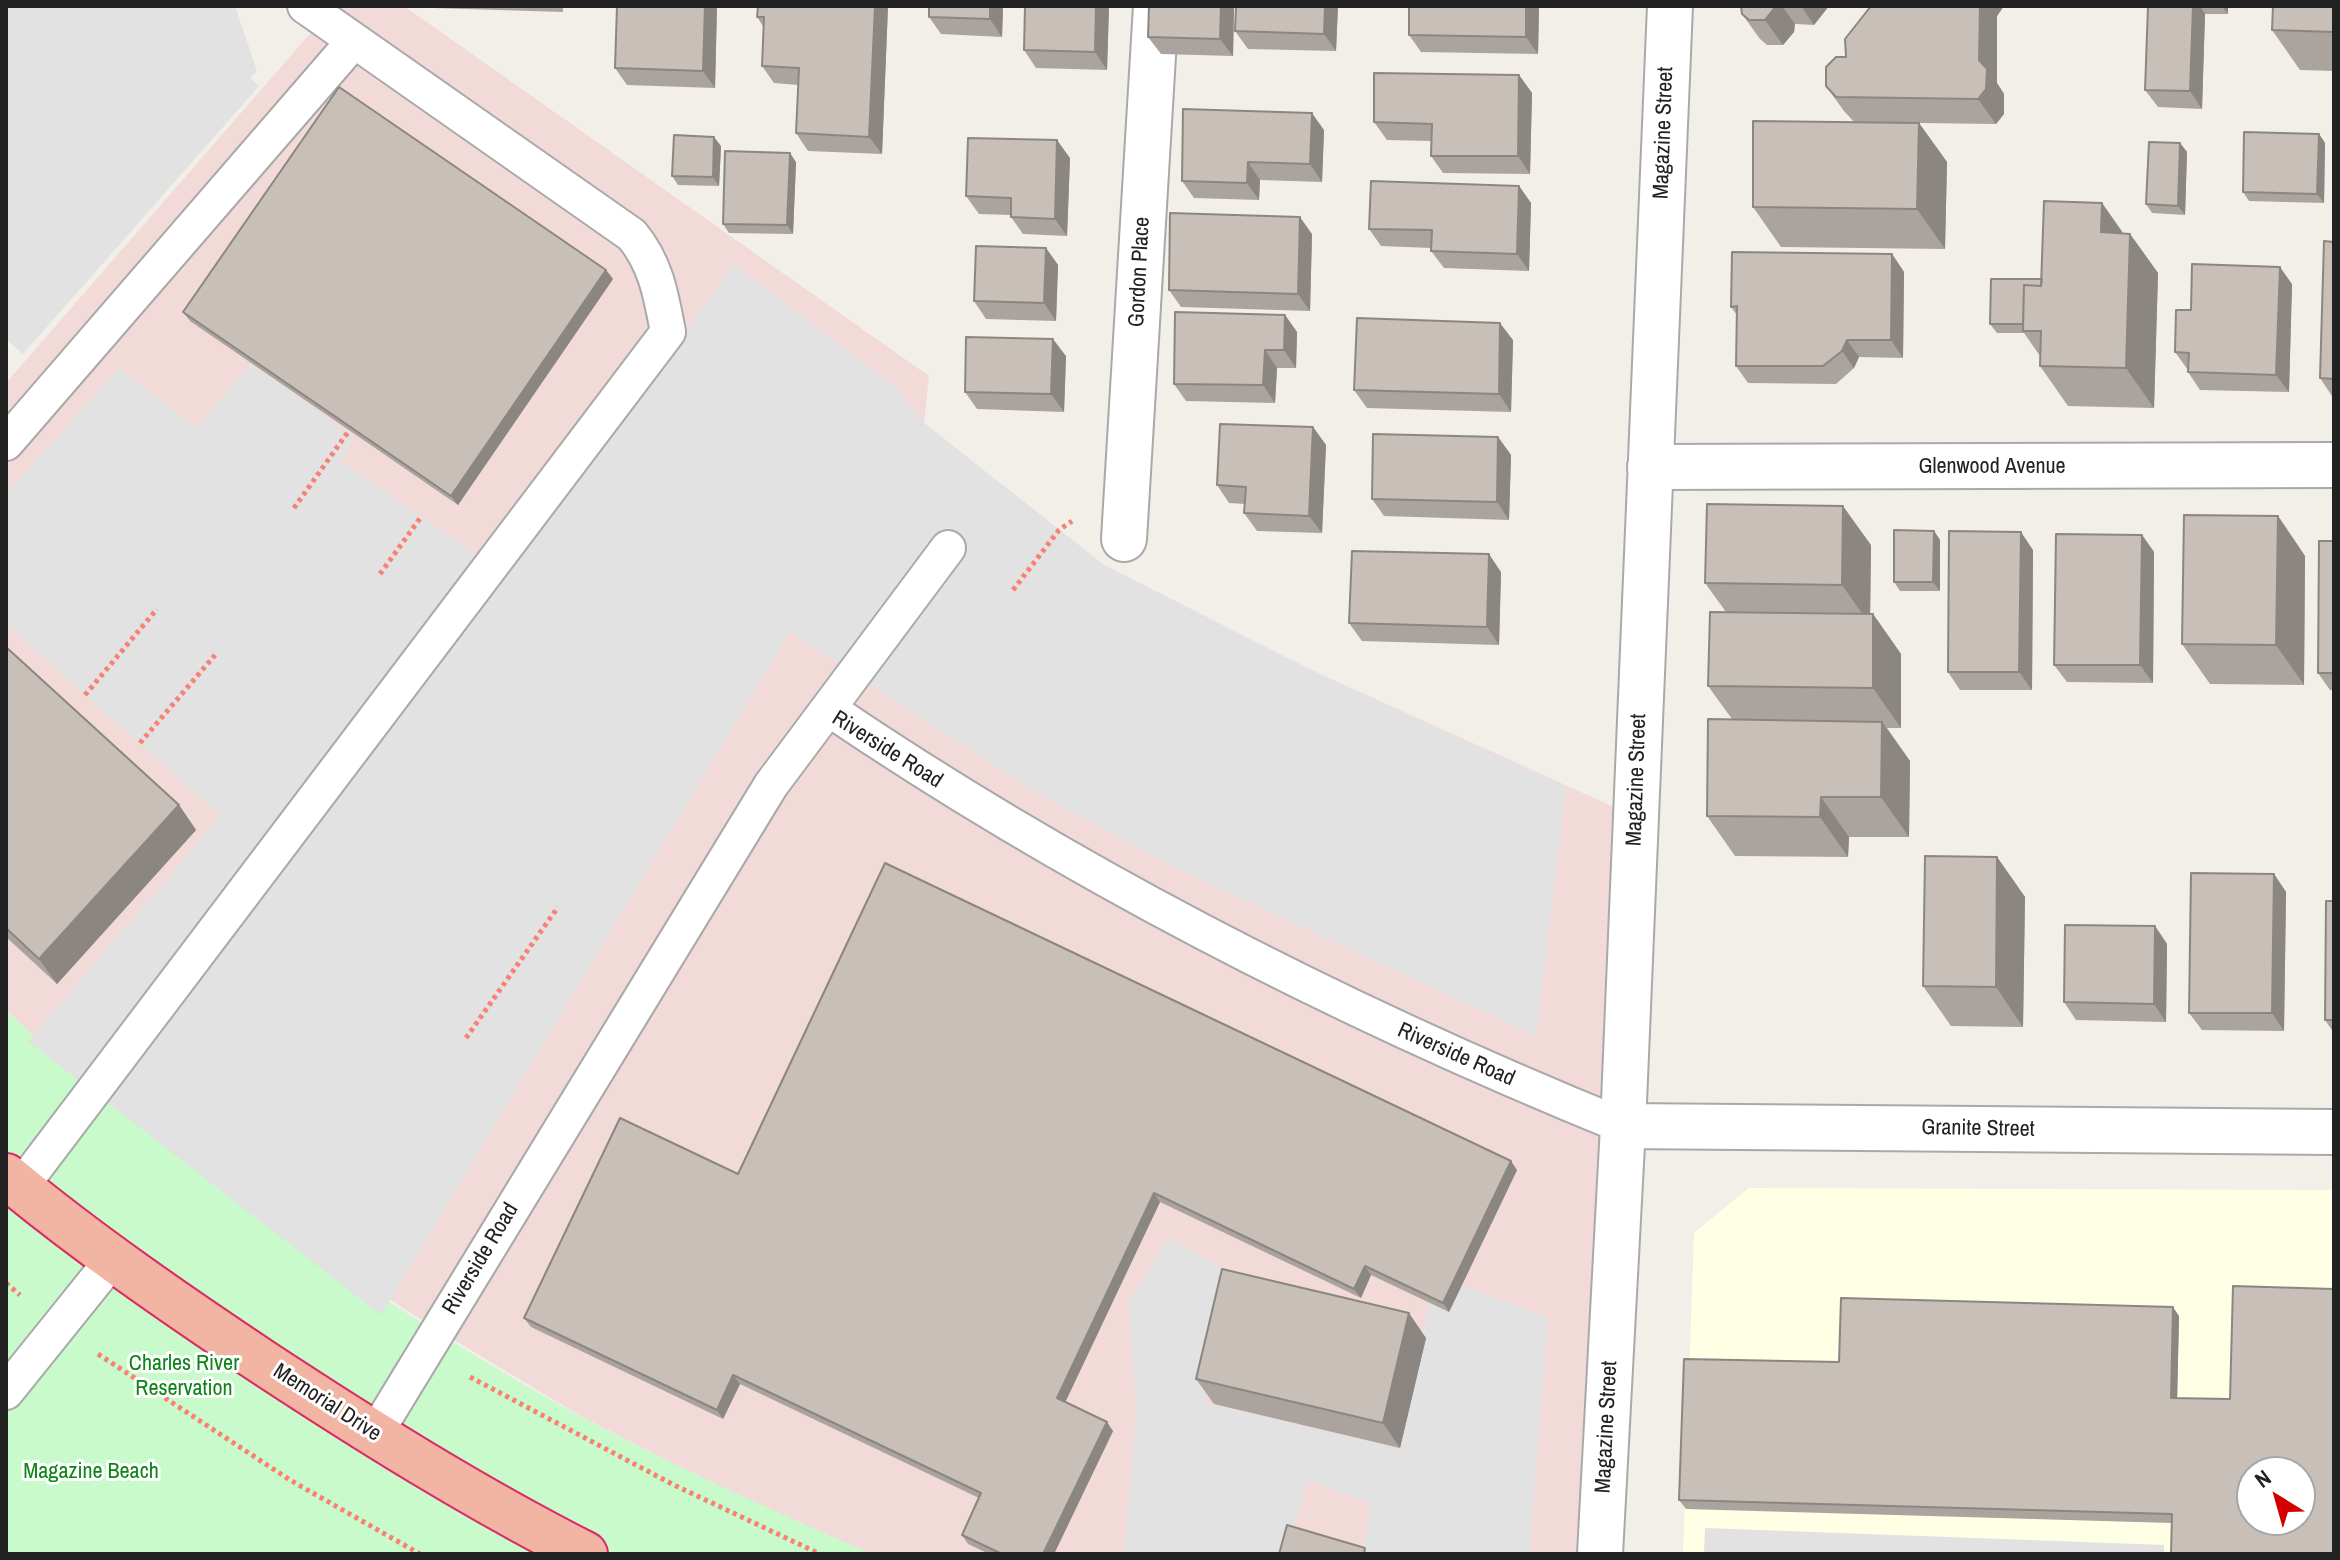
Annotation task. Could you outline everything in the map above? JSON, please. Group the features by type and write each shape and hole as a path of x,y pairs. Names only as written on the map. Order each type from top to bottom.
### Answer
{"highway":[{"name":"Memorial Drive","path":"13,1182 171,1301 375,1434 585,1554"}],"street":[{"name":"Gordon Place","path":"1124,539 1156,6"},
{"name":"Magazine Street","path":"1600,1554 1623,1126 1670,6"},
{"name":"Glenwood Avenue","path":"1650,467 2334,465"},
{"name":"Granite Street","path":"1623,1126 2334,1132"}],"lane":[{"path":"13,1182 668,332 660,288 649,256 632,235 305,6"},
{"path":"6,443 353,42"},
{"path":"829,709 948,548"},
{"name":"Riverside Road","path":"375,1434 740,833 829,709 922,772 1033,840 1187,923 1402,1032 1623,1126"},
{"path":"6,1392 113,1259"}],"path":[{"path":"294,508 348,432"},
{"path":"380,574 421,517"},
{"path":"1013,590 1059,530"},
{"path":"85,695 157,609"},
{"path":"140,743 215,655"},
{"path":"466,1038 558,907"},
{"path":"6,1283 60,1327 217,1435 420,1554"},
{"path":"470,1377 674,1485 820,1554"}],"shaded area":[{"path":"6,6 235,6 257,71 250,78 259,86 23,354 6,339"},
{"path":"334,6 404,6 929,376 924,423 1104,565 1307,668 1636,817 1600,1554 871,1554 710,1483 579,1415 439,1331 310,1248 98,1092 6,1011 6,383"},
{"path":"734,264 898,389 924,423 1104,565 1307,668 1566,787 1536,1036 1184,872 1035,792 790,632 381,1315 28,1041 221,816 6,624 6,494 119,368 196,428 251,363 354,437 342,462 508,576"},
{"path":"1749,1188 2334,1190 2334,1554 1683,1554 1694,1233"},
{"path":"1169,1238 1231,1273 1204,1403 1397,1448 1435,1276 1548,1318 1529,1554 1362,1554 1371,1503 1307,1480 1287,1554 1124,1554 1137,1409 1128,1303"},
{"path":"1705,1528 2164,1545 2164,1554 1704,1554"}],"green space":[{"name":"Charles River Reservation","path":"6,1011 140,1124 210,1177 429,1327 616,1435 871,1554 6,1554"}],"building":[{"path":"617,6 705,6 703,71 615,68"},
{"path":"758,6 875,6 869,137 796,133 799,68 762,66 764,17 757,17"},
{"path":"929,6 990,6 990,19 929,17"},
{"path":"1025,6 1096,6 1095,52 1024,50"},
{"path":"1149,6 1221,6 1220,39 1148,37"},
{"path":"1236,6 1325,6 1324,34 1235,31"},
{"path":"1409,6 1526,6 1526,37 1409,35"},
{"path":"1741,6 1776,6 1765,20 1749,20 1742,14"},
{"path":"1871,6 1980,6 1979,60 1987,69 1986,89 1978,99 1836,97 1826,86 1826,67 1836,57 1846,57 1845,39"},
{"path":"2148,6 2193,6 2190,91 2145,90"},
{"path":"2273,6 2334,6 2334,32 2272,30"},
{"path":"1374,73 1519,75 1518,156 1431,156 1432,124 1374,122"},
{"path":"339,87 606,270 451,496 183,312"},
{"path":"1183,109 1312,113 1310,164 1248,162 1247,183 1182,181"},
{"path":"1753,121 1919,123 1917,209 1753,207"},
{"path":"2244,132 2319,134 2317,194 2243,192"},
{"path":"674,135 714,137 713,177 672,176"},
{"path":"968,138 1057,140 1055,219 1011,217 1011,198 966,196"},
{"path":"2149,142 2180,143 2178,206 2146,204"},
{"path":"725,151 790,153 787,225 723,224"},
{"path":"1371,181 1519,186 1517,254 1431,251 1432,230 1369,229"},
{"path":"2044,201 2102,203 2101,232 2130,234 2126,368 2040,366 2041,331 2023,331 2024,285 2041,286"},
{"path":"1170,213 1300,217 1298,294 1169,290"},
{"path":"2324,241 2334,242 2334,379 2320,378"},
{"path":"976,246 1046,248 1044,303 974,301"},
{"path":"1732,252 1892,254 1891,340 1847,340 1842,351 1823,366 1736,366 1737,306 1731,307"},
{"path":"2192,264 2280,267 2276,375 2188,372 2189,353 2175,352 2176,310 2191,310"},
{"path":"1991,279 2042,279 2041,286 2024,285 2023,324 1990,324"},
{"path":"1175,312 1285,315 1284,350 1265,350 1263,385 1174,384"},
{"path":"1357,318 1500,323 1499,394 1354,390"},
{"path":"966,337 1053,339 1051,394 965,392"},
{"path":"1220,424 1313,427 1309,516 1244,513 1246,487 1217,485"},
{"path":"1373,434 1498,437 1497,502 1372,499"},
{"path":"1707,504 1843,506 1842,585 1705,583"},
{"path":"2184,515 2278,516 2276,645 2182,644"},
{"path":"1894,530 1934,531 1933,582 1894,582"},
{"path":"1949,531 2021,532 2019,672 1948,672"},
{"path":"2056,534 2142,535 2140,665 2054,665"},
{"path":"2319,541 2334,541 2334,673 2318,673"},
{"path":"1352,551 1489,554 1487,627 1349,623"},
{"path":"1710,612 1873,614 1873,688 1708,686"},
{"path":"6,647 179,805 39,959 6,928"},
{"path":"1708,719 1882,722 1881,797 1821,797 1820,817 1707,816"},
{"path":"1925,856 1997,857 1996,987 1923,986"},
{"path":"885,863 1511,1161 1443,1303 1365,1266 1354,1289 1154,1193 1057,1398 1107,1422 1043,1554 1002,1554 962,1535 981,1493 733,1375 717,1410 524,1318 620,1118 738,1174"},
{"path":"2191,873 2274,874 2272,1013 2189,1013"},
{"path":"2326,901 2334,901 2334,1020 2325,1020"},
{"path":"2065,925 2155,926 2154,1004 2064,1002"},
{"path":"1222,1269 1409,1313 1383,1423 1196,1379"},
{"path":"2233,1286 2334,1289 2334,1554 2171,1554 2172,1514 1679,1500 1684,1359 1839,1362 1841,1298 2173,1307 2171,1398 2230,1399"},
{"path":"1287,1525 1365,1548 1364,1554 1279,1554"}],"park label":[{"name":"Magazine Beach","path":"91,1472"}]}
